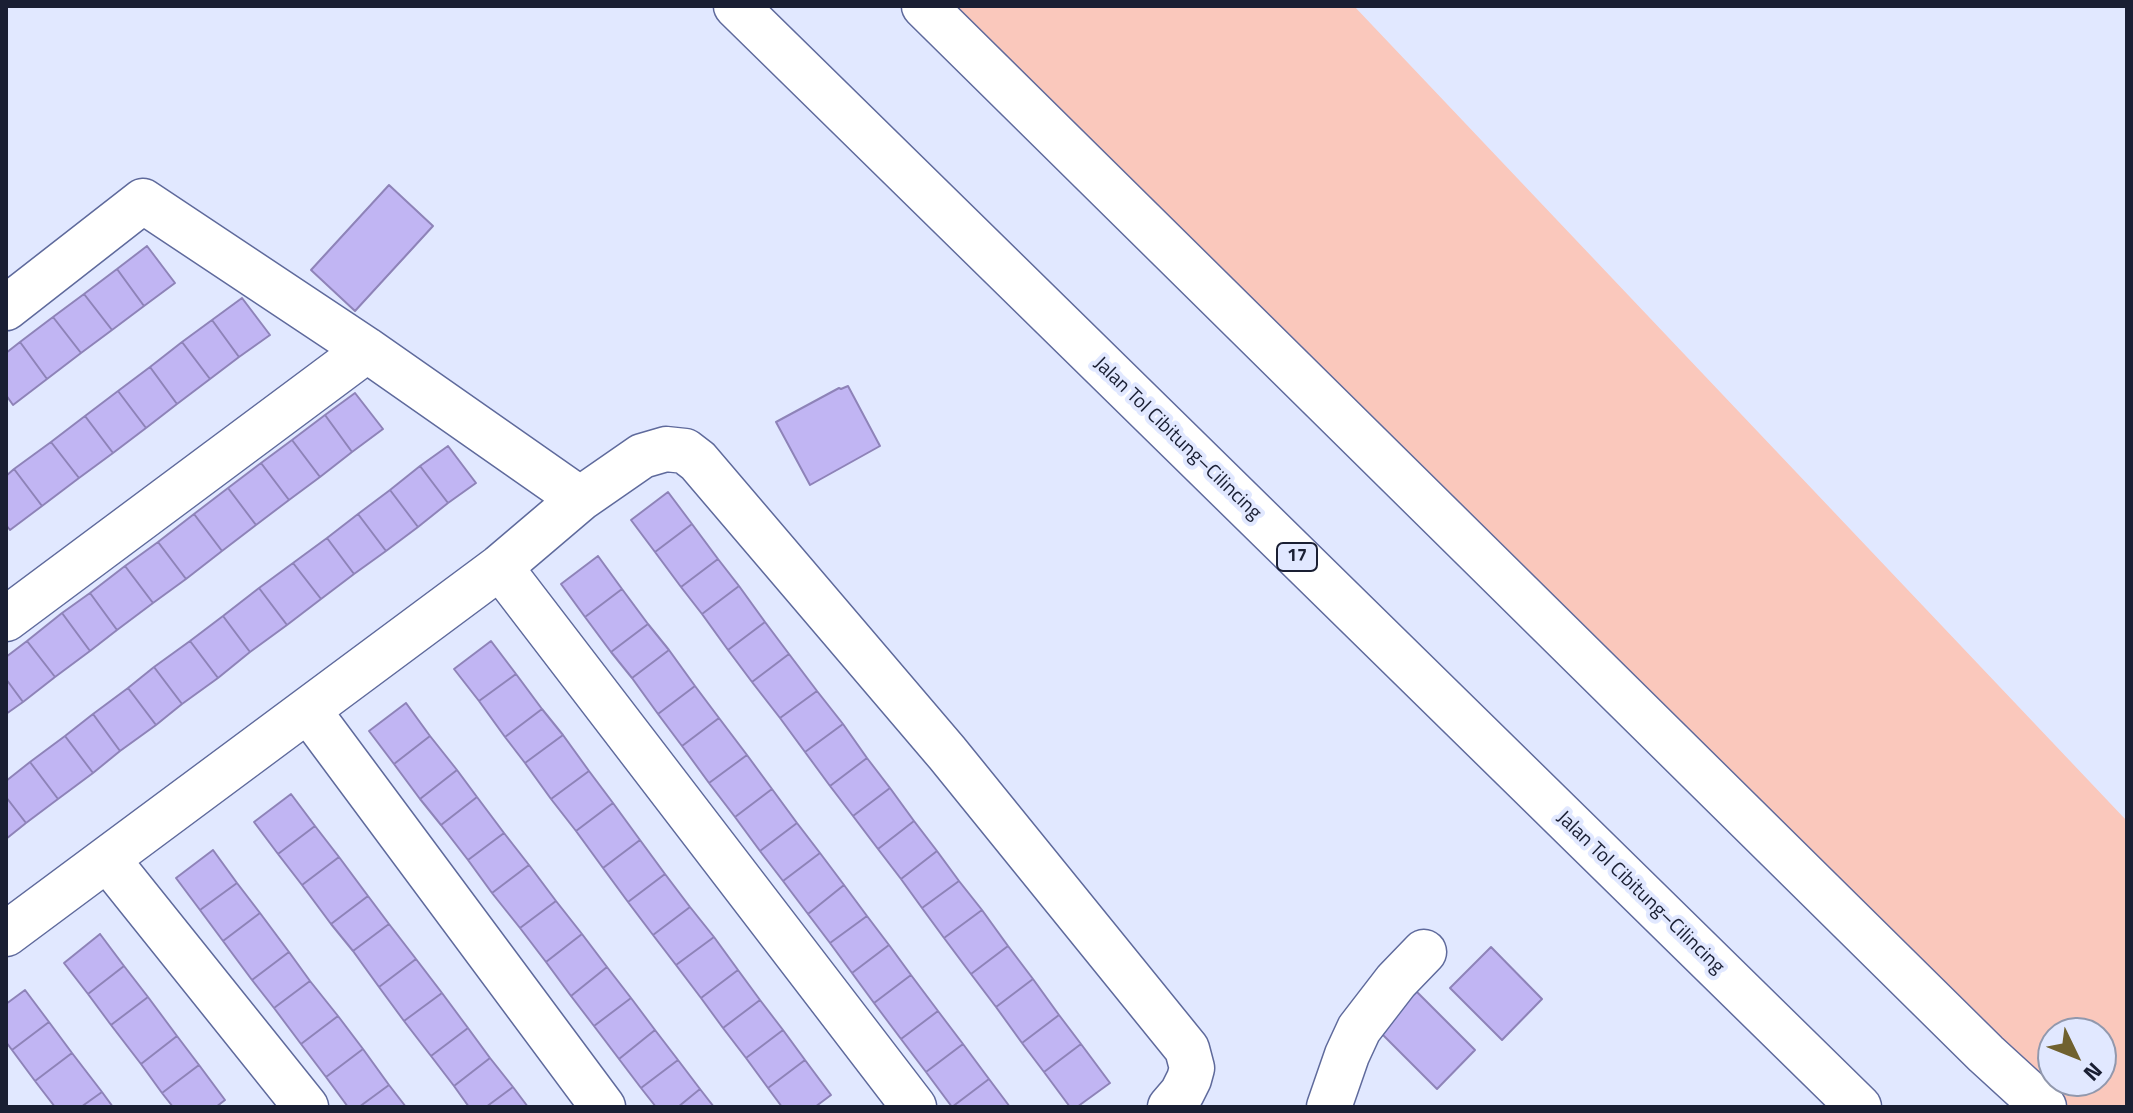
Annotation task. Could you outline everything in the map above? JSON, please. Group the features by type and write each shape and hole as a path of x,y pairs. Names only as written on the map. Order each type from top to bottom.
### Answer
{"main road":[{"name":"Jalan Tol Cibitung–Cilincing","path":"736,6 1859,1107"},
{"path":"924,6 1964,1032 2044,1107"},
{"path":"6,308 143,201 367,350 580,499"},
{"path":"6,619 367,350"},
{"path":"6,934 500,567 580,499 642,456 666,449 685,451 698,461 947,753 1187,1049 1192,1068 1189,1079 1170,1107"},
{"path":"500,567 914,1107"},
{"path":"308,710 603,1107"},
{"path":"108,860 306,1107"},
{"path":"1329,1107 1359,1029 1396,981 1424,952"}],"shaded area":[{"path":"924,6 1354,6 2127,821 2127,1107 2056,1107 2046,1097 2117,1097 2117,1017 2037,1017 2037,1089"}],"building":[{"path":"389,185 433,226 355,311 311,270"},
{"path":"147,246 175,283 144,306 117,269"},
{"path":"117,269 144,306 112,330 84,294"},
{"path":"84,294 112,330 81,353 53,317"},
{"path":"242,298 270,335 239,357 212,320"},
{"path":"53,317 81,353 47,379 20,342"},
{"path":"212,320 239,357 210,379 182,342"},
{"path":"20,342 47,379 13,405 6,395 6,353"},
{"path":"182,342 210,379 177,404 150,367"},
{"path":"150,367 177,404 146,428 118,391"},
{"path":"848,386 880,446 810,485 776,422"},
{"path":"118,391 146,428 113,453 85,416"},
{"path":"355,393 383,429 352,452 325,415"},
{"path":"325,415 352,452 320,477 292,440"},
{"path":"85,416 113,453 79,478 51,442"},
{"path":"292,440 320,477 289,500 261,463"},
{"path":"51,442 79,478 42,506 14,469"},
{"path":"448,446 476,483 448,503 420,466"},
{"path":"261,463 289,500 256,525 228,488"},
{"path":"420,466 448,503 418,527 390,490"},
{"path":"14,469 42,506 10,530 6,525 6,476"},
{"path":"228,488 256,525 222,551 194,514"},
{"path":"390,490 418,527 386,551 358,514"},
{"path":"668,492 692,524 655,552 631,520"},
{"path":"194,514 222,551 186,579 158,542"},
{"path":"358,514 386,551 354,574 327,538"},
{"path":"692,524 718,559 681,587 655,552"},
{"path":"327,538 354,574 321,599 293,563"},
{"path":"158,542 186,579 153,603 125,566"},
{"path":"598,556 622,589 585,617 561,584"},
{"path":"718,559 739,586 702,614 681,587"},
{"path":"293,563 321,599 287,625 259,588"},
{"path":"125,566 153,603 117,630 90,593"},
{"path":"739,586 765,622 728,650 702,614"},
{"path":"259,588 287,625 250,652 223,616"},
{"path":"622,589 648,624 611,652 585,617"},
{"path":"90,593 117,630 90,651 62,613"},
{"path":"62,613 90,651 55,677 27,641"},
{"path":"223,616 250,652 218,678 190,641"},
{"path":"765,622 789,654 752,682 728,650"},
{"path":"648,624 669,650 632,678 611,652"},
{"path":"27,641 55,677 23,702 6,679 6,657"},
{"path":"190,641 218,678 182,704 154,667"},
{"path":"491,641 516,674 479,701 454,669"},
{"path":"669,650 695,686 658,714 632,678"},
{"path":"789,654 817,691 780,718 752,682"},
{"path":"154,667 182,704 156,725 128,688"},
{"path":"516,674 542,709 505,737 479,701"},
{"path":"6,679 23,702 6,714"},
{"path":"695,686 719,718 682,746 658,714"},
{"path":"128,688 156,725 120,751 93,714"},
{"path":"817,691 843,724 805,752 780,718"},
{"path":"406,703 430,736 394,764 369,731"},
{"path":"542,709 563,735 525,763 505,737"},
{"path":"93,714 120,751 93,773 65,736"},
{"path":"719,718 747,755 709,783 682,746"},
{"path":"843,724 867,758 830,786 805,752"},
{"path":"563,735 589,771 551,799 525,763"},
{"path":"65,736 93,773 58,799 30,762"},
{"path":"430,736 457,770 420,799 394,764"},
{"path":"747,755 772,789 735,817 709,783"},
{"path":"867,758 890,788 853,816 830,786"},
{"path":"30,762 58,799 26,823 6,797 6,781"},
{"path":"457,770 477,797 441,825 420,799"},
{"path":"589,771 613,803 576,831 551,799"},
{"path":"890,788 914,821 878,849 853,816"},
{"path":"772,789 797,823 760,851 735,817"},
{"path":"291,794 315,826 278,854 254,822"},
{"path":"6,797 26,823 6,839"},
{"path":"477,797 504,833 468,860 441,825"},
{"path":"613,803 640,840 603,868 576,831"},
{"path":"914,821 937,851 901,879 878,849"},
{"path":"797,823 820,853 783,881 760,851"},
{"path":"315,826 339,857 302,885 278,854"},
{"path":"504,833 529,865 492,893 468,860"},
{"path":"640,840 665,874 628,902 603,868"},
{"path":"213,850 237,883 200,910 176,878"},
{"path":"937,851 959,881 922,908 901,879"},
{"path":"820,853 844,885 808,914 783,881"},
{"path":"339,857 368,896 331,924 302,885"},
{"path":"529,865 556,901 520,928 492,893"},
{"path":"665,874 690,907 653,935 628,902"},
{"path":"959,881 982,910 944,938 922,908"},
{"path":"237,883 260,913 223,941 200,910"},
{"path":"844,885 867,916 830,943 808,914"},
{"path":"368,896 389,924 353,951 331,924"},
{"path":"556,901 582,934 546,962 520,928"},
{"path":"690,907 714,937 676,965 653,935"},
{"path":"982,910 1008,946 971,974 944,938"},
{"path":"260,913 289,952 252,980 223,941"},
{"path":"867,916 889,945 852,973 830,943"},
{"path":"389,924 416,959 379,987 353,951"},
{"path":"100,934 124,966 88,994 64,963"},
{"path":"582,934 607,967 571,996 546,962"},
{"path":"714,937 738,970 701,998 676,965"},
{"path":"889,945 911,975 874,1003 852,973"},
{"path":"1008,946 1033,979 996,1007 971,974"},
{"path":"1491,947 1542,999 1502,1040 1450,988"},
{"path":"289,952 310,981 274,1008 252,980"},
{"path":"416,959 442,993 404,1021 379,987"},
{"path":"124,966 148,997 111,1025 88,994"},
{"path":"607,967 631,998 594,1026 571,996"},
{"path":"738,970 760,1000 723,1028 701,998"},
{"path":"911,975 938,1011 901,1039 874,1003"},
{"path":"1033,979 1059,1015 1022,1043 996,1007"},
{"path":"310,981 338,1016 301,1044 274,1008"},
{"path":"1414,989 1475,1050 1437,1089 1376,1028"},
{"path":"25,990 49,1022 12,1050 6,1042 6,1004"},
{"path":"442,993 468,1028 431,1056 404,1021"},
{"path":"148,997 177,1036 141,1064 111,1025"},
{"path":"631,998 655,1030 619,1059 594,1026"},
{"path":"760,1000 783,1030 746,1058 723,1028"},
{"path":"938,1011 963,1044 926,1072 901,1039"},
{"path":"1059,1015 1081,1044 1044,1072 1022,1043"},
{"path":"338,1016 363,1049 326,1077 301,1044"},
{"path":"49,1022 72,1053 35,1081 12,1050"},
{"path":"468,1028 490,1058 454,1086 431,1056"},
{"path":"655,1030 678,1060 641,1088 619,1059"},
{"path":"783,1030 805,1060 768,1088 746,1058"},
{"path":"177,1036 199,1065 162,1093 141,1064"},
{"path":"963,1044 989,1079 952,1107 926,1072"},
{"path":"1081,1044 1110,1083 1077,1107 1070,1107 1044,1072"},
{"path":"363,1049 389,1085 359,1107 348,1107 326,1077"},
{"path":"72,1053 102,1092 81,1107 55,1107 35,1081"},
{"path":"490,1058 513,1087 486,1107 469,1107 454,1086"},
{"path":"678,1060 700,1089 678,1107 656,1107 641,1088"},
{"path":"805,1060 831,1095 815,1107 782,1107 768,1088"},
{"path":"199,1065 225,1100 216,1107 173,1107 162,1093"},
{"path":"989,1079 1010,1107 952,1107"},
{"path":"389,1085 406,1107 359,1107"},
{"path":"513,1087 528,1107 486,1107"},
{"path":"700,1089 714,1107 678,1107"},
{"path":"102,1092 113,1107 81,1107"}]}
